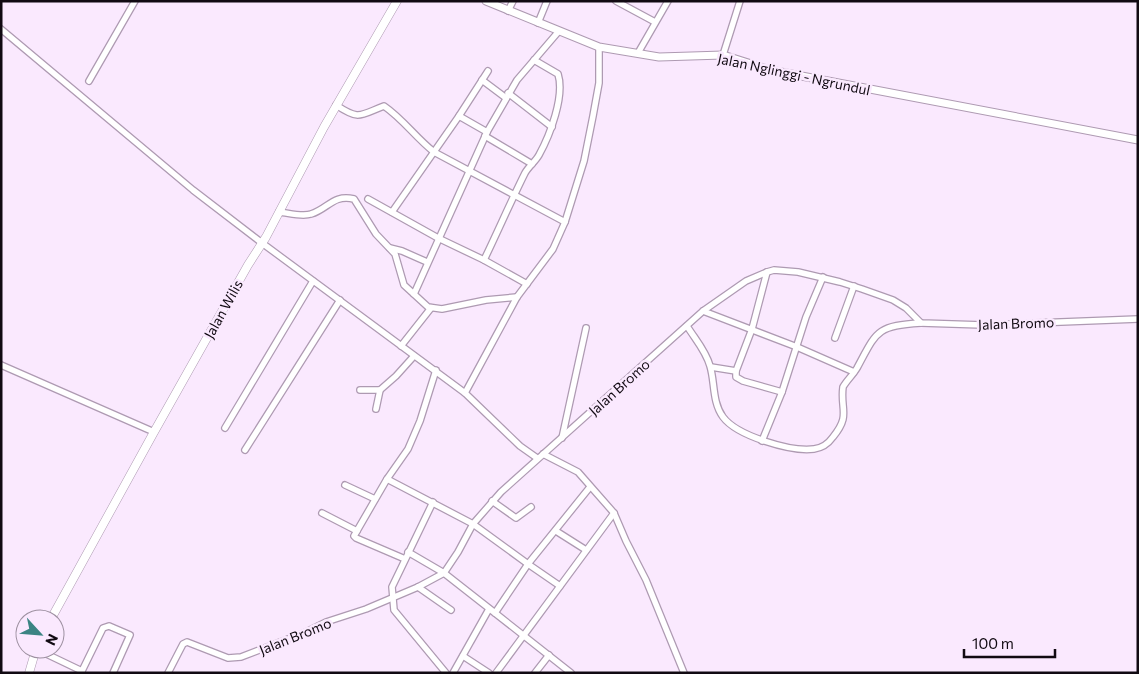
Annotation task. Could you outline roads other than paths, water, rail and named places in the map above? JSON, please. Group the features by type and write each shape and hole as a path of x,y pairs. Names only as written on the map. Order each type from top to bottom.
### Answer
{"main road":[{"name":"Jalan Wilis","path":"57,609 248,265 280,212 336,106 397,1"},
{"path":"29,673 33,659"}],"street":[{"path":"89,81 135,1"},
{"name":"Jalan Nglinggi - Ngrundul","path":"486,1 538,24 599,47 659,57 723,55 770,70 1138,140"},
{"path":"508,11 513,1"},
{"path":"538,24 547,1"},
{"path":"616,1 618,4 655,22"},
{"path":"638,53 668,1"},
{"path":"723,55 740,1"},
{"path":"1,29 193,190 464,392 508,435 540,456 578,472 614,513 646,580 681,672"},
{"path":"414,294 486,134 507,96 559,31"},
{"path":"464,392 517,297 553,249 565,222 584,161 593,116 599,83 599,47"},
{"path":"484,260 527,169 540,153 552,127 557,107 560,81 558,74 534,60"},
{"path":"392,212 488,71"},
{"path":"482,80 552,127"},
{"path":"336,106 351,115 358,116 384,106 434,152 565,222"},
{"path":"459,116 532,164"},
{"path":"280,212 312,214 336,199 354,199 376,234 398,259 404,285 421,303 431,308 442,309 486,300 517,297"},
{"path":"368,199 527,284"},
{"path":"388,248 402,251 427,262"},
{"name":"Jalan Bromo","path":"168,673 183,644 187,642 234,659 264,650 326,622 392,599 444,572 458,552 472,524 492,501 540,456 703,311 746,281 767,272 786,271 823,277 854,286 892,300 906,308 921,323 983,325 1138,319"},
{"path":"767,272 752,329 736,371 736,377 738,380 782,392"},
{"path":"762,441 782,392 806,317 823,277"},
{"path":"225,428 313,281"},
{"path":"835,338 854,286"},
{"path":"245,450 340,300"},
{"path":"401,346 431,308"},
{"path":"703,311 797,347 854,372"},
{"path":"687,326 705,352 710,366 715,397 724,419 736,428 762,441 814,449 825,446 843,421 845,413 842,390 872,338 880,331 896,326 921,323"},
{"path":"562,438 586,328"},
{"path":"376,409 380,390 414,356"},
{"path":"1,366 154,432"},
{"path":"710,366 736,371"},
{"path":"405,559 354,536 374,499 408,449 420,421 436,370"},
{"path":"360,390 380,390"},
{"path":"387,479 472,524 560,586"},
{"path":"345,485 374,499"},
{"path":"453,673 492,610 590,487"},
{"path":"492,501 516,518 531,507"},
{"path":"433,502 392,586 392,599 394,610 446,673"},
{"path":"322,513 357,531"},
{"path":"496,673 614,513"},
{"path":"556,530 586,550"},
{"path":"408,552 444,572 571,673"},
{"path":"418,587 452,610"},
{"path":"56,659 81,672 103,628 109,626 130,635 113,673"},
{"path":"535,673 549,655"},
{"path":"463,656 489,673"}]}
